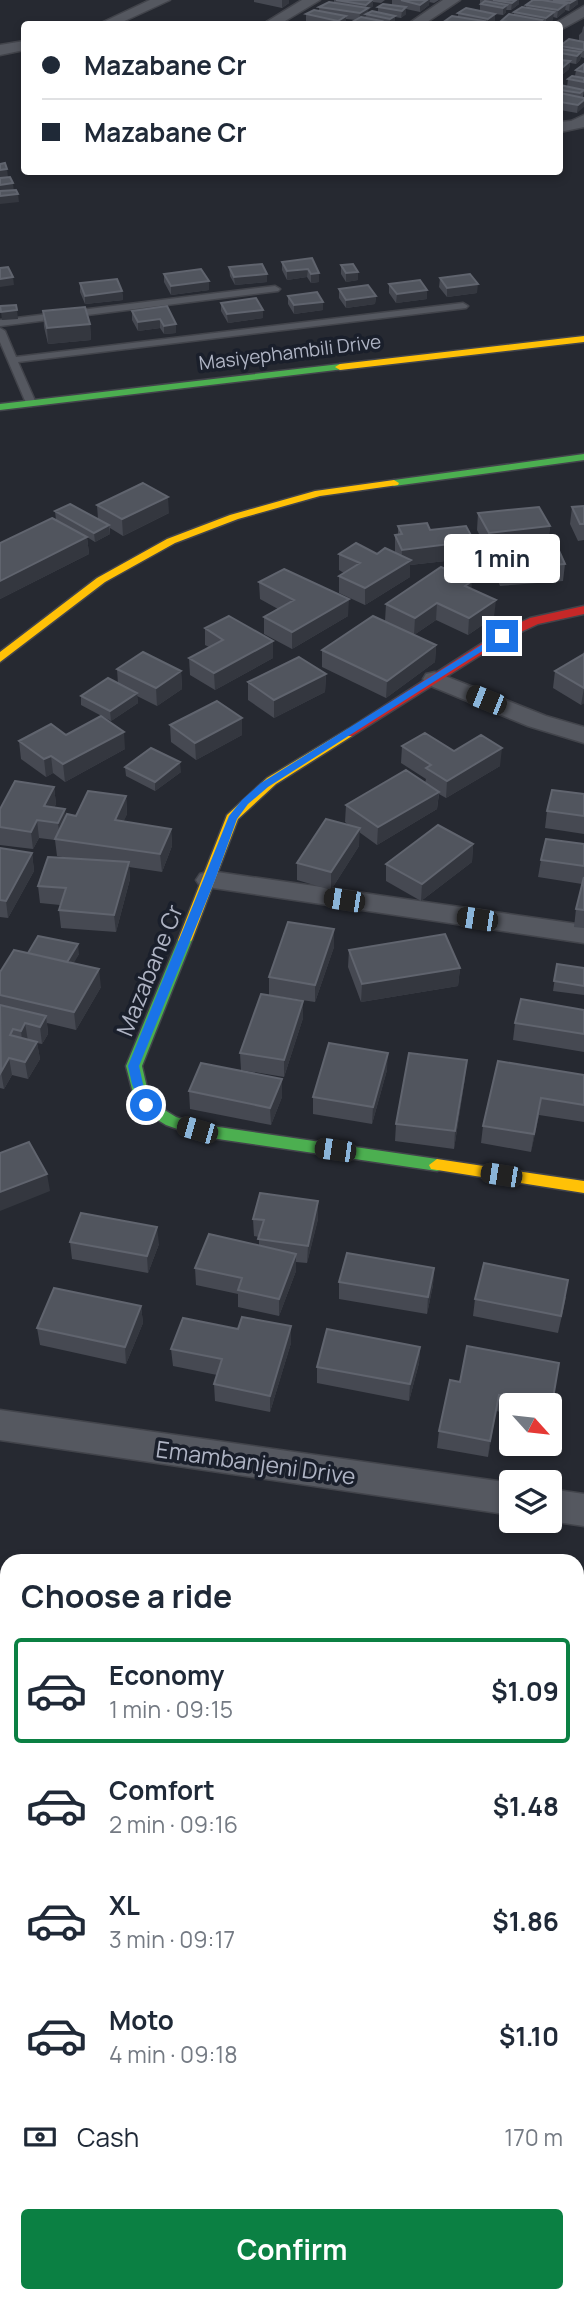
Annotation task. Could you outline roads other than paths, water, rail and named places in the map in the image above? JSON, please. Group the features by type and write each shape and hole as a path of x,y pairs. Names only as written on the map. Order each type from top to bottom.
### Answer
{"street":[{"path":"113,21 163,0"},
{"path":"275,21 313,0"},
{"path":"420,21 453,0"},
{"path":"563,24 584,10"},
{"path":"0,50 21,46"},
{"path":"563,128 575,126 584,120"},
{"name":"Masiyephambili Drive","path":"0,407 584,340"},
{"path":"0,658 101,580 171,541 234,517 319,493 584,457"},
{"name":"Mazabane Cr","path":"584,610 534,621 513,631 265,785 245,802 232,818 210,880 134,1066 137,1084 146,1105 166,1120 197,1130 584,1187"},
{"path":"435,679 537,721 584,735"},
{"path":"210,880 584,934"},
{"name":"Emambanjeni Drive","path":"0,1425 499,1497"},
{"path":"562,1507 584,1510"}],"lane":[{"path":"0,323 275,289"},
{"path":"12,360 463,306"},
{"path":"0,331 31,403"}]}
